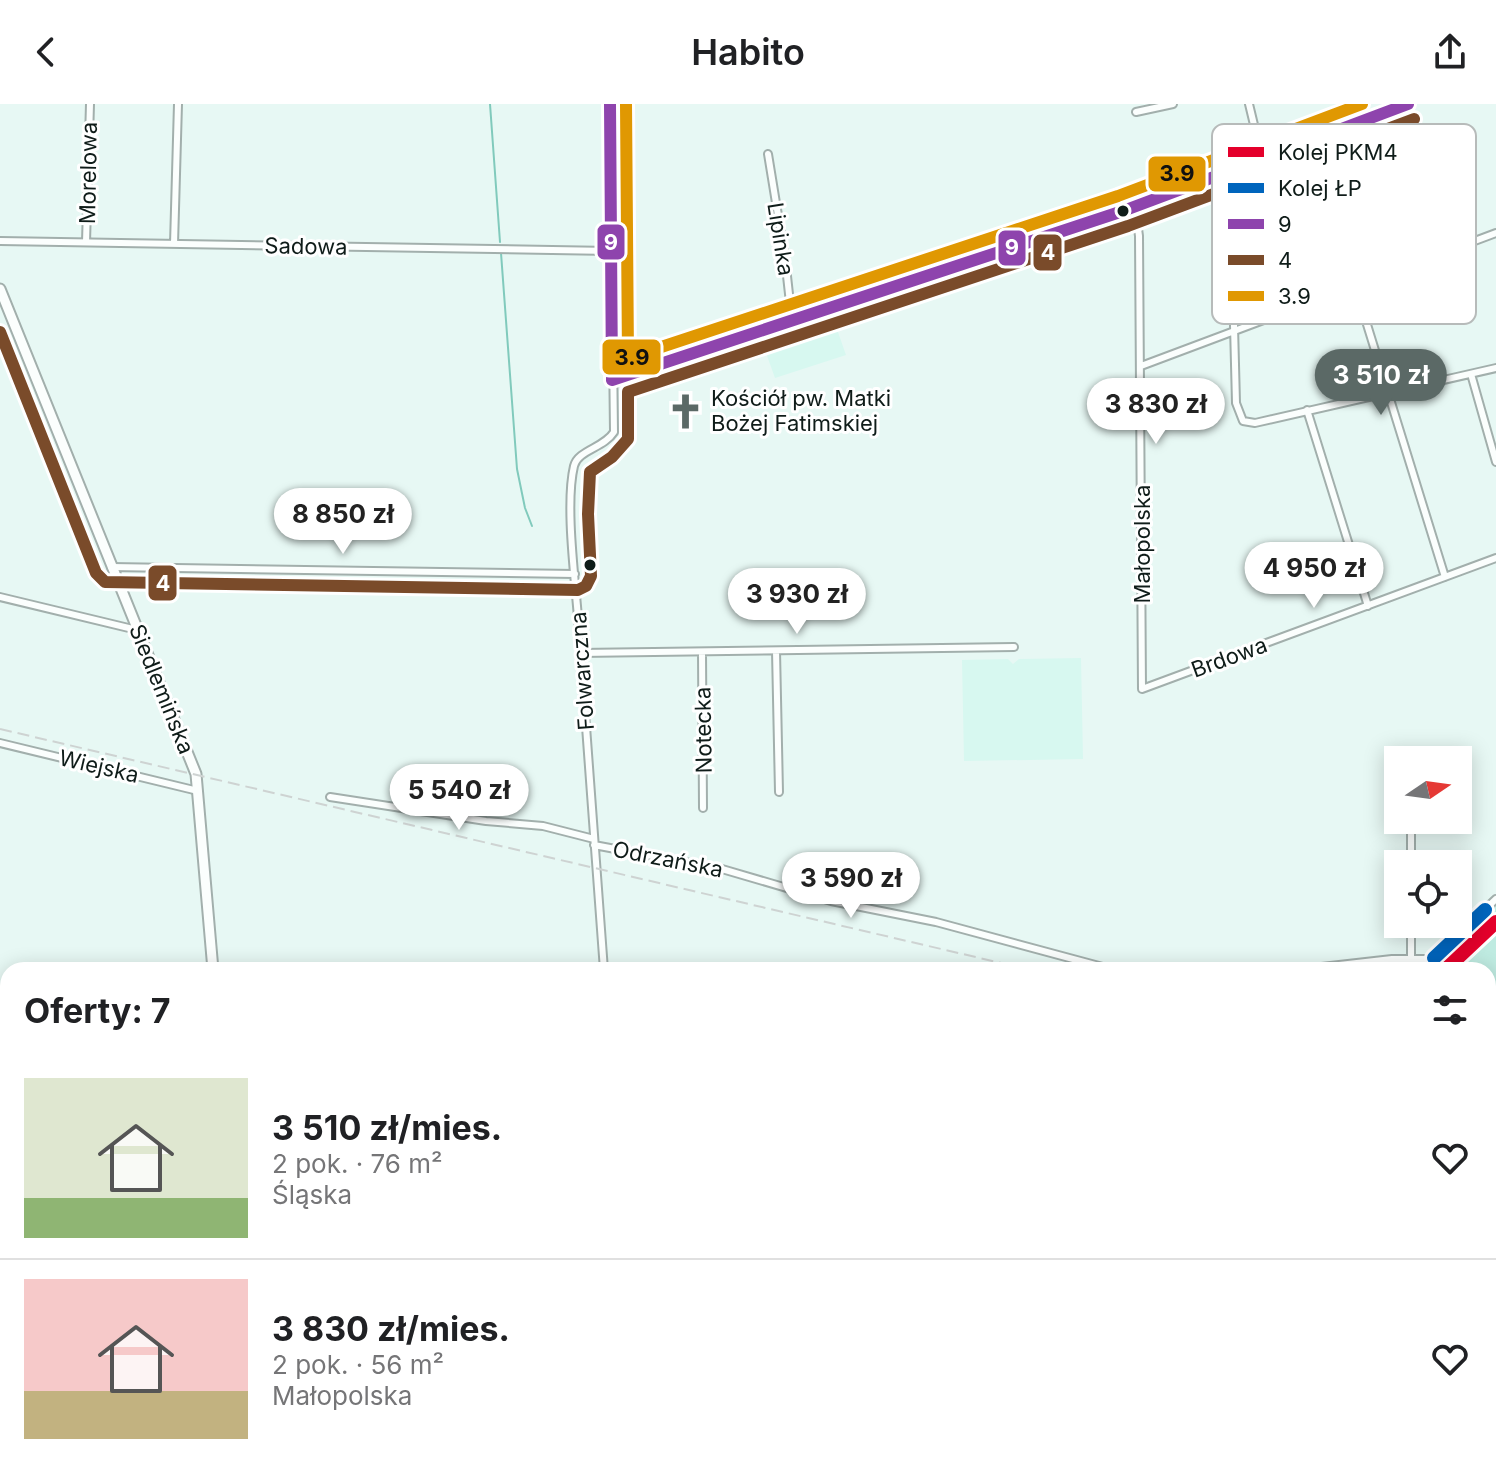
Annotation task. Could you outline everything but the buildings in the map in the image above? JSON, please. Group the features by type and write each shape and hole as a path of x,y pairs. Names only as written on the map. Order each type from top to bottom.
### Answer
{"street":[{"name":"Morelowa","path":"86,242 90,104"},
{"path":"174,244 178,104"},
{"name":"Folwarczna","path":"603,962 572,510 574,469 578,458 602,445 614,432 610,104"},
{"path":"1136,112 1173,104"},
{"path":"1249,104 1254,124"},
{"path":"1375,104 1378,115"},
{"path":"1354,124 1408,104"},
{"name":"Lipinka","path":"768,154 785,258 791,312 789,323"},
{"path":"612,380 1135,207 1212,177"},
{"name":"Małopolska","path":"1135,207 1139,236 1141,366 1142,689"},
{"path":"1476,241 1496,233"},
{"name":"Sadowa","path":"0,241 611,251"},
{"name":"Siedlemińska","path":"0,289 194,767 212,962"},
{"path":"1234,324 1236,403 1243,421 1255,423 1496,368"},
{"path":"1141,366 1255,324"},
{"path":"1367,324 1445,577"},
{"path":"1471,374 1496,462"},
{"path":"1307,410 1368,606"},
{"name":"Brdowa","path":"1142,689 1496,558"},
{"path":"111,567 575,574"},
{"path":"0,597 137,630"},
{"path":"580,653 1014,647"},
{"path":"776,651 779,792"},
{"name":"Notecka","path":"702,652 703,808"},
{"name":"Wiejska","path":"0,743 198,791"},
{"name":"Odrzańska","path":"330,797 486,821 543,826 594,842 722,869 831,901 936,922 1084,962"},
{"path":"1379,962 1428,959 1441,951 1496,899"},
{"path":"1411,938 1411,959"}],"shaded area":[{"path":"832,315 846,355 775,378 761,339"},
{"path":"1081,658 1083,759 964,761 962,660 1008,659 1013,664 1019,659"},
{"path":"1496,903 1496,918 1449,962 1429,962 1456,938 1472,938 1472,924"},
{"path":"1496,918 1496,933 1465,962 1449,962"},
{"path":"1496,933 1496,962 1465,962"}],"waterway":[{"path":"490,104 500,242"},
{"path":"501,253 517,469 532,526"}],"railway":[{"path":"0,729 997,962"}],"rail line":[{"name":"ŁP","path":"1434,958 1485,910"},
{"name":"PKM4","path":"1454,962 1496,922"}],"transit line":[{"name":"9","path":"610,104 612,380"},
{"name":"3.9","path":"626,104 628,358 1118,196 1212,161"},
{"name":"3.9","path":"1309,124 1362,104"},
{"name":"9","path":"1355,124 1408,104"},
{"name":"4","path":"1401,124 1414,119"},
{"name":"9","path":"612,380 1123,211 1212,178"},
{"name":"4","path":"0,332 96,573 105,582 578,590 586,586 591,576 588,514 590,472 612,457 628,439 628,392 1128,226 1212,195"}],"place":[{"name":"Kościół pw. Matki Bożej Fatimskiej","path":"685,411"}]}
